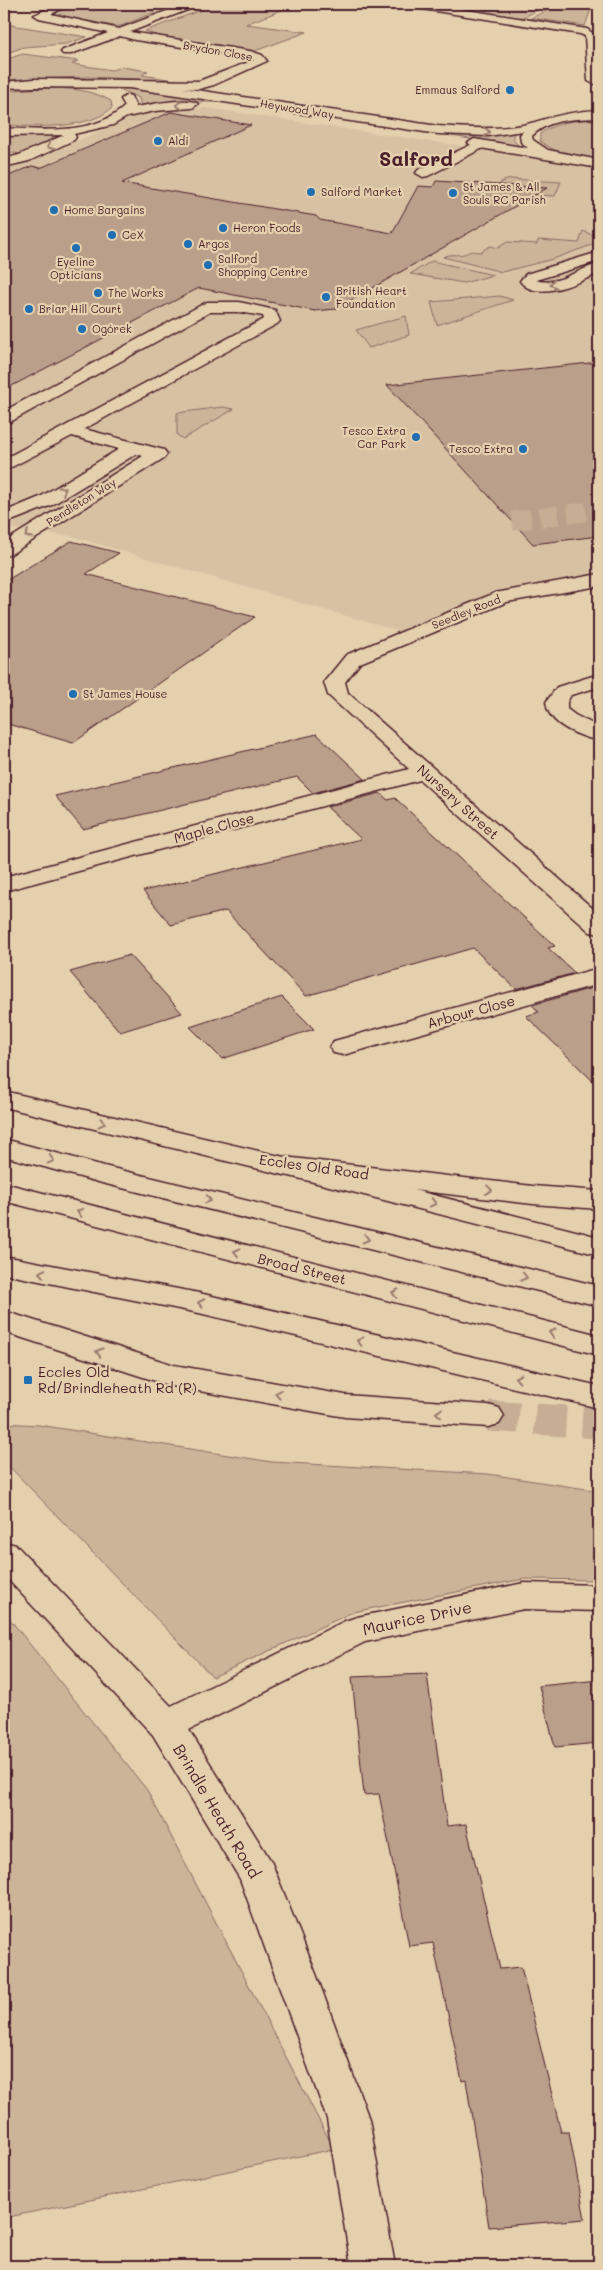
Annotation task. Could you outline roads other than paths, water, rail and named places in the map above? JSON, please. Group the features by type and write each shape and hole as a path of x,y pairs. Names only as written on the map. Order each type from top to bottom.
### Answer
{"main road":[{"name":"Brydon Close","path":"66,4 48,10 39,16 120,32 135,37 250,54 258,57 261,61 210,83 180,86 129,84"},
{"path":"67,52 194,4"},
{"path":"410,4 583,31 590,35 594,81"},
{"path":"157,7 178,10"},
{"path":"53,49 86,55"},
{"path":"4,85 57,83 102,88 118,93 128,100 131,106 127,113"},
{"name":"Heywood Way","path":"57,83 129,84 438,130 496,131 537,125 551,120"},
{"path":"210,83 208,91 216,97"},
{"name":"Heywood Way","path":"94,126 114,120 127,113 172,106 228,105 564,158"},
{"path":"551,120 599,106"},
{"path":"551,120 599,114"},
{"path":"537,125 526,135 527,142 544,153 597,164"},
{"path":"4,132 39,133 94,126"},
{"path":"4,164 24,158 94,126"},
{"path":"423,173 481,144"},
{"path":"599,256 531,277 527,281 535,285 552,285 599,268"},
{"path":"4,418 207,307 239,307 270,312 272,321 4,466"},
{"path":"68,430 133,448"},
{"path":"4,519 46,501 133,448"},
{"name":"Pendleton Way","path":"4,550 158,454 133,448"},
{"name":"Seedley Road","path":"342,670 353,659 502,597 599,580"},
{"name":"Nursery Street","path":"342,670 334,682 338,695 599,927"},
{"path":"599,680 564,691 556,702 557,711 568,720 599,735"},
{"name":"Maple Close","path":"4,884 424,772"},
{"name":"Arbour Close","path":"343,1046 599,976"},
{"name":"Eccles Old Road","path":"4,1099 284,1166 533,1195 599,1200"},
{"path":"4,1147 102,1174 599,1296"},
{"path":"284,1166 599,1246"},
{"name":"Broad Street","path":"4,1192 599,1345"},
{"path":"4,1265 199,1303 599,1397"},
{"path":"4,1321 171,1375 346,1406 488,1416"},
{"path":"4,1330 43,1334"},
{"name":"Brindle Heath Road","path":"4,1554 166,1725 256,1874 296,1974 348,2119 373,2266"},
{"name":"Maurice Drive","path":"166,1725 357,1630 524,1596 599,1598"}],"tunnel":[{"path":"512,521 599,510"},
{"path":"488,1416 599,1423"}],"place":[{"name":"Emmaus Salford","path":"510,90"},
{"name":"Aldi","path":"158,141"},
{"name":"Salford Market","path":"311,192"},
{"name":"St James & All Souls RC Parish","path":"453,193"},
{"name":"Home Bargains","path":"54,210"},
{"name":"Heron Foods","path":"223,228"},
{"name":"CeX","path":"112,235"},
{"name":"Argos","path":"188,244"},
{"name":"Eyeline Opticians","path":"76,248"},
{"name":"Salford Shopping Centre","path":"208,265"},
{"name":"The Works","path":"98,293"},
{"name":"British Heart Foundation","path":"326,297"},
{"name":"Briar Hill Court","path":"29,309"},
{"name":"Ogórek","path":"82,329"},
{"name":"Tesco Extra Car Park","path":"416,437"},
{"name":"Tesco Extra","path":"523,449"},
{"name":"St James House","path":"73,694"},
{"name":"Eccles Old Rd/Brindleheath Rd (R)","path":"28,1380"}],"district":[{"name":"Salford","path":"416,159"}]}
